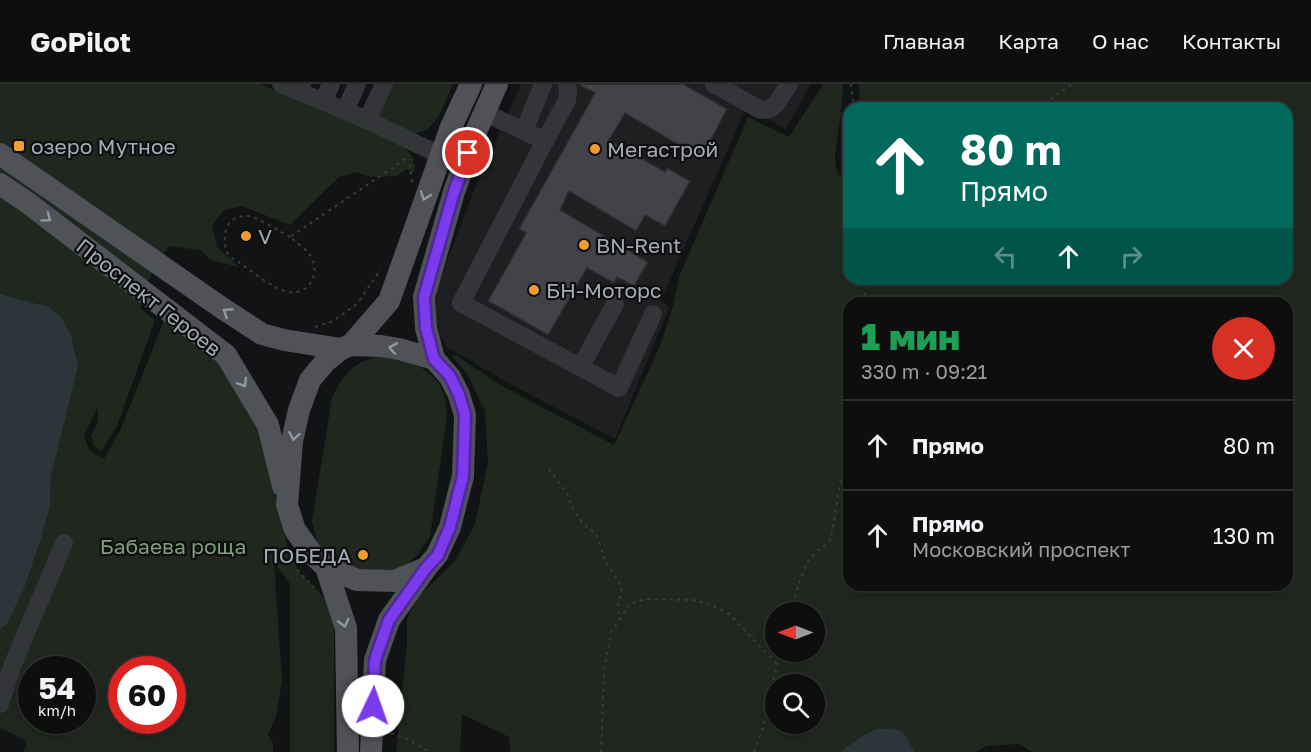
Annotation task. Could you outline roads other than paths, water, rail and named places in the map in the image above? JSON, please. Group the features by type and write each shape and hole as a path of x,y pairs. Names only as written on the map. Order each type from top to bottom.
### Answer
{"main road":[{"path":"426,568 395,580 357,580 326,567 313,555 295,530 287,505 292,441 299,410 310,380 325,362 346,347 389,301 451,128 471,84"},
{"path":"371,752 375,660 389,620 438,555 450,527 463,476 465,415 450,376 434,359 426,328 424,297 454,192 484,113 498,84"},
{"name":"Проспект Героев","path":"0,154 262,334 284,340 346,347"},
{"name":"Проспект Героев","path":"0,184 226,355 268,425 287,505"},
{"path":"346,347 381,346 434,359"},
{"path":"326,567 346,628 348,752"}],"lane":[{"path":"281,84 300,88 323,102 441,155"},
{"path":"323,102 331,84"},
{"path":"345,111 357,84"},
{"path":"367,120 384,84"},
{"path":"524,131 543,84"},
{"path":"567,84 567,100 461,303 619,388 653,314"},
{"path":"714,84 760,110 770,109 777,103 785,85"},
{"path":"484,113 545,141"},
{"path":"581,366 615,304"},
{"path":"0,704 13,664 64,543"}],"place":[{"name":"озеро Мутное","path":"19,146"},
{"name":"Мегастрой","path":"595,149"},
{"name":"V","path":"246,236"},
{"name":"BN-Rent","path":"584,245"},
{"name":"БН-Моторс","path":"534,290"},
{"name":"ПОБЕДА","path":"363,555"}],"park label":[{"name":"Бабаева роща","path":"173,546"}]}
